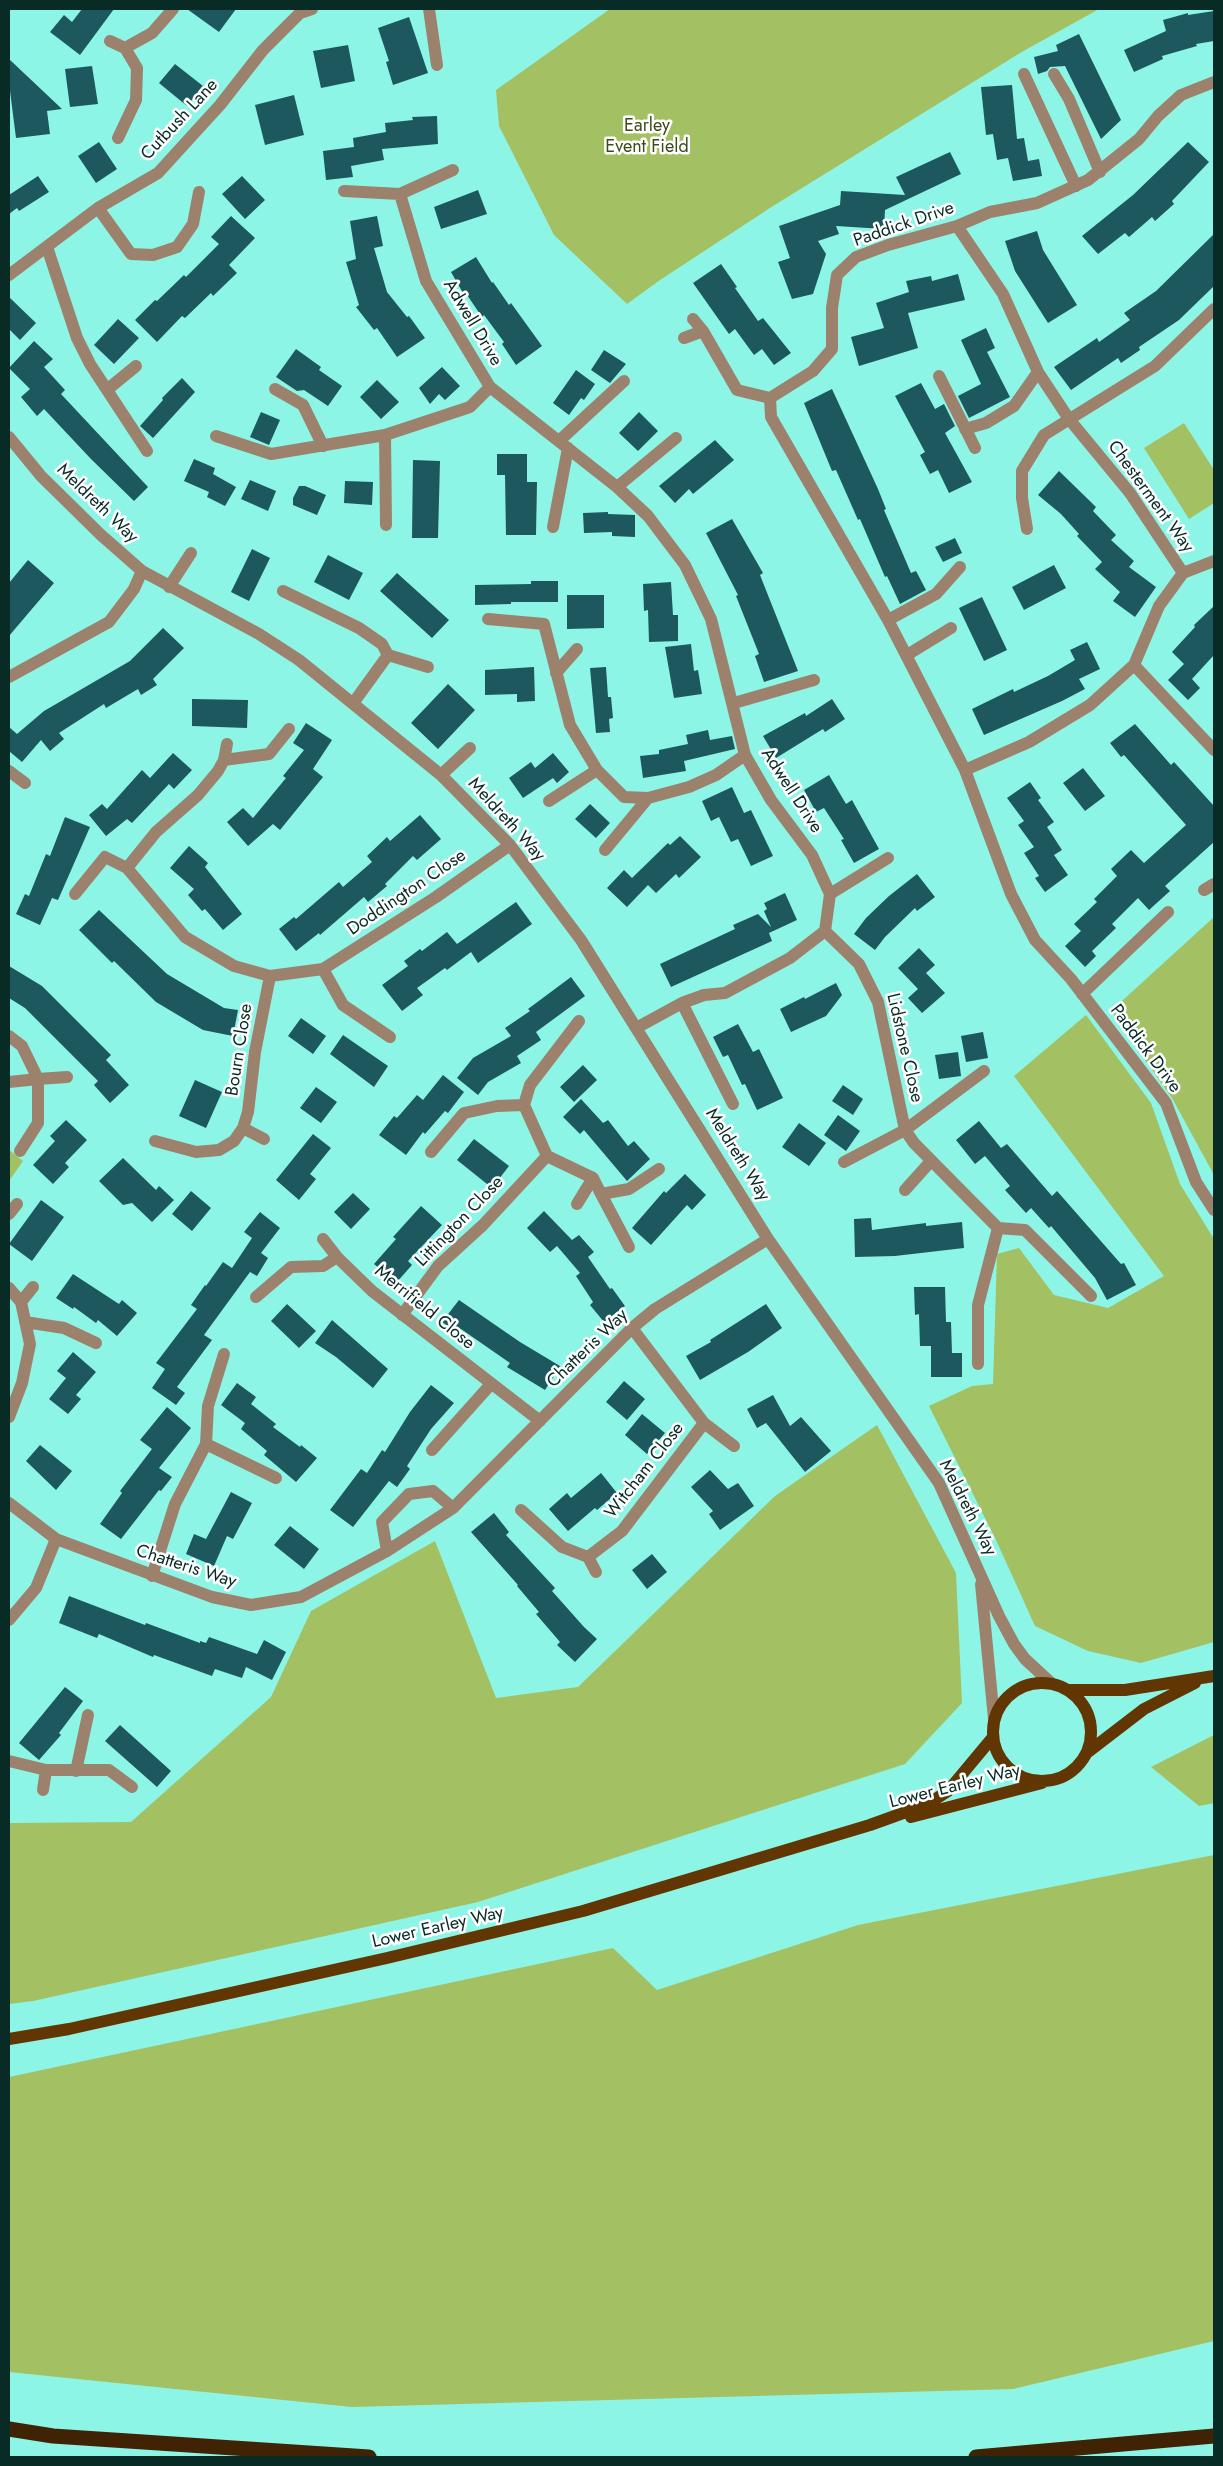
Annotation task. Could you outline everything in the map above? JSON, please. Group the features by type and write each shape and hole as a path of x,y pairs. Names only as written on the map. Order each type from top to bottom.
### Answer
{"highway":[{"path":"9,2429 53,2436 369,2457"},
{"path":"976,2457 1211,2436"}],"main road":[{"path":"1209,1677 1144,1709 1088,1752 1078,1767 1064,1777 1049,1782 1035,1781 1019,1776 1003,1764 994,1745 994,1719 1002,1704 1012,1692 1034,1683 1051,1683 1069,1690 1125,1690 1209,1677"},
{"path":"1069,1690 1086,1710 1092,1726 1088,1752"},
{"name":"Lower Earley Way","path":"9,2040 69,2029 387,1958 583,1911 870,1825 928,1804 948,1790 993,1736"},
{"name":"Lower Earley Way","path":"870,1825 934,1812 1049,1782"}],"street":[{"path":"125,48 152,33 173,9"},
{"name":"Cutbush Lane","path":"9,275 98,208 158,173 220,105 263,50 300,14 312,9"},
{"path":"429,9 437,65"},
{"path":"110,41 125,48 137,68 136,100 118,138"},
{"path":"1024,74 1076,186"},
{"path":"1054,74 1069,100 1100,172"},
{"name":"Paddick Drive","path":"1214,82 1181,95 1158,116 1139,139 1100,172 1076,186 1037,203 990,212 957,226 888,245 856,257 837,275 832,308 832,349 814,371 770,398 771,417 888,620 966,770 1011,894 1035,940 1071,979 1166,1103 1196,1182 1214,1210"},
{"path":"344,191 400,194 453,170"},
{"path":"98,208 131,254 153,255 177,247 193,224 198,192"},
{"name":"Adwell Drive","path":"400,194 426,281 490,387 617,487 648,516 685,565 712,620 734,703 745,755 771,800 812,855 830,894"},
{"name":"Chesterment Way","path":"957,226 1003,294 1038,372 1069,419 1130,493 1182,573"},
{"path":"47,247 77,338 90,364 108,389 147,452"},
{"path":"1027,529 1022,498 1022,471 1044,435 1155,366 1214,308"},
{"path":"693,319 703,331 737,390 770,398"},
{"path":"684,338 703,331"},
{"path":"108,389 136,366"},
{"path":"966,429 986,424 1014,406 1038,372"},
{"path":"938,376 975,448"},
{"path":"553,527 563,444 624,381"},
{"path":"216,436 271,454 385,435 470,407 490,387"},
{"path":"275,389 303,405 322,446"},
{"path":"385,435 386,525"},
{"name":"Meldreth Way","path":"9,437 41,476 100,535 142,571 267,639 300,660 354,702 441,775 510,845 582,940 768,1239 938,1482 1014,1644 1025,1659 1051,1683"},
{"path":"617,487 676,438"},
{"path":"169,587 192,552"},
{"path":"966,770 1030,742 1090,705 1134,665 1159,606 1182,573 1212,565"},
{"path":"888,620 936,594 960,567"},
{"path":"9,677 109,622 134,589 142,571"},
{"path":"284,592 359,628 382,644 388,655 428,667"},
{"path":"488,620 544,624 570,725 597,770 624,797 648,798 689,787 716,775 745,755"},
{"path":"906,655 951,628"},
{"path":"556,673 577,649"},
{"path":"354,702 388,655"},
{"path":"1134,665 1214,750"},
{"path":"734,703 814,680"},
{"path":"224,760 268,754 290,729"},
{"path":"127,868 156,832 198,795 218,771 224,760 227,744"},
{"name":"Meldreth Way","path":"441,775 470,748"},
{"path":"549,801 597,770"},
{"path":"9,771 25,783"},
{"path":"605,850 648,798"},
{"name":"Doddington Close","path":"75,894 106,857 127,868 185,937 234,966 270,976 323,969 436,897 510,845"},
{"path":"638,1028 682,1003 704,995 725,993 790,958 825,931 830,894 888,858"},
{"path":"1082,994 1168,912"},
{"name":"Lidstone Close","path":"825,931 859,964 878,1002 905,1130 931,1161 998,1228"},
{"path":"323,969 343,1005 390,1037"},
{"name":"Bourn Close","path":"155,1141 196,1152 219,1150 234,1141 243,1128 248,1112 255,1052 270,976"},
{"path":"682,1003 733,1104"},
{"path":"579,1021 530,1086 524,1105 547,1156 592,1178 629,1247"},
{"path":"9,1036 22,1046 38,1079 38,1123 20,1151"},
{"name":"Lidstone Close","path":"844,1162 905,1130 984,1071"},
{"path":"9,1082 67,1077"},
{"path":"431,1152 464,1113 497,1106 524,1105"},
{"path":"243,1128 264,1139"},
{"name":"Littington Close","path":"402,1315 438,1266 484,1225 547,1156"},
{"path":"905,1190 931,1161"},
{"path":"601,1194 629,1189 659,1169"},
{"path":"577,1204 592,1178"},
{"path":"978,1364 978,1305 998,1228 1025,1230 1090,1296"},
{"name":"Merrifield Close","path":"323,1239 337,1257 372,1291 540,1421"},
{"name":"Chatteris Way","path":"9,1503 56,1539 212,1597 251,1605 301,1597 387,1551 452,1508 632,1328 655,1310 768,1239"},
{"path":"256,1297 291,1268 322,1266 337,1257"},
{"path":"21,1302 33,1287"},
{"path":"9,1288 21,1302 30,1344 22,1382 9,1417"},
{"path":"25,1322 64,1328 96,1343"},
{"name":"Witcham Close","path":"632,1328 704,1424 734,1446"},
{"path":"152,1576 176,1504 206,1444 208,1406 224,1354"},
{"path":"432,1450 491,1384"},
{"name":"Witcham Close","path":"588,1557 622,1531 704,1424"},
{"path":"206,1444 276,1478"},
{"path":"387,1551 382,1522 409,1494 433,1491 452,1508"},
{"path":"521,1510 562,1547 588,1557 596,1572"},
{"path":"9,1620 36,1588 56,1539"},
{"name":"Meldreth Way","path":"980,1571 994,1719"},
{"path":"76,1771 88,1715"},
{"path":"9,1761 46,1770 109,1770 132,1787"},
{"path":"43,1790 46,1770"}],"green space":[{"name":"Earley Event Field","path":"610,9 1099,9 1020,53 773,206 660,280 627,304 554,235 499,126 496,90"},
{"path":"1184,423 1214,470 1214,503 1189,519 1144,448"},
{"path":"1214,917 1214,1175 1172,1098 1116,1019 1112,1010"},
{"path":"1086,1015 1151,1103 1180,1184 1214,1239 1214,1642 1141,1663 1088,1651 1035,1626 996,1540 929,1406 972,1386 993,1384 997,1254 1019,1248 1054,1295 1108,1308 1164,1276 1014,1076"},
{"path":"9,1150 23,1161 9,1181"},
{"path":"877,1425 956,1573 962,1703 905,1764 478,1902 33,2001 9,2004 9,1823 131,1822 271,1697 311,1611 435,1541 496,1698 578,1687 775,1496"},
{"path":"1214,1735 1214,1803 1199,1806 1151,1767"},
{"path":"1214,1855 1214,2341 1013,2389 352,2407 9,2372 9,2077 613,1948 657,1990 858,1925"}],"building":[{"path":"82,9 114,9 80,55 50,32 64,15 72,22"},
{"path":"187,9 236,9 219,32"},
{"path":"1214,11 1214,41 1196,44 1197,46 1162,56 1163,59 1134,72 1124,50 1166,31 1163,20 1188,13 1188,15"},
{"path":"409,17 428,73 393,85 386,62 389,61 378,28"},
{"path":"1079,34 1121,120 1101,139 1065,66 1050,67 1047,71 1038,74 1034,57 1058,51 1056,45"},
{"path":"348,45 355,81 321,88 313,51"},
{"path":"9,59 62,109 47,111 50,134 16,138 9,83"},
{"path":"175,64 203,86 187,106 159,83"},
{"path":"92,66 98,104 70,107 65,69"},
{"path":"1012,85 1017,139 1024,138 1028,161 1039,159 1042,176 1013,181 1008,158 997,160 993,134 986,135 981,87"},
{"path":"294,95 304,135 265,145 255,105"},
{"path":"437,116 438,144 382,149 384,160 351,166 353,177 326,180 323,151 354,147 353,138 386,132 385,123 413,120 412,117"},
{"path":"99,142 117,169 96,183 78,156"},
{"path":"1188,142 1209,162 1172,201 1174,204 1155,221 1152,217 1129,237 1125,233 1098,254 1082,236 1133,195"},
{"path":"950,152 961,174 885,210 884,229 836,226 839,234 818,241 826,254 813,294 792,299 778,262 790,258 779,226 840,205 841,191 905,195 896,177"},
{"path":"38,176 49,192 19,211 17,208 9,214 9,195"},
{"path":"242,176 265,200 245,219 222,194"},
{"path":"478,190 487,214 441,229 434,207"},
{"path":"231,216 255,238 229,265 237,273 213,296 211,293 185,318 182,316 157,342 135,320 184,275 186,277 219,244 211,237"},
{"path":"377,216 383,246 374,248 387,292 407,317 409,316 425,338 397,357 377,328 374,330 356,307 359,305 346,262 356,259 350,221"},
{"path":"1037,231 1043,250 1077,305 1048,323 1015,271 1005,241"},
{"path":"1214,234 1214,286 1179,320 1139,347 1140,350 1121,363 1118,358 1071,390 1054,367 1097,338 1099,342 1130,320 1124,313 1156,291"},
{"path":"476,257 492,283 509,305 511,303 542,346 516,365 502,344 504,342 484,315 482,317 465,292 463,293 451,272"},
{"path":"721,264 758,321 763,318 791,353 774,365 762,349 754,355 735,329 729,334 693,283"},
{"path":"958,274 965,300 908,313 918,348 859,366 851,337 884,328 876,303 909,292 906,281 931,276 932,281"},
{"path":"9,297 36,323 20,340 9,329"},
{"path":"118,319 139,338 114,364 94,345"},
{"path":"986,328 995,348 987,352 1010,397 969,418 958,396 981,384 961,340"},
{"path":"34,341 53,359 44,367 65,390 61,394 148,487 134,501 44,409 37,416 21,397 30,389 9,368"},
{"path":"296,349 321,367 319,370 342,386 328,406 304,390 297,391 276,377"},
{"path":"604,350 626,364 610,383 591,370"},
{"path":"442,367 460,386 445,400 439,394 430,404 419,388"},
{"path":"576,370 595,384 584,400 581,398 569,415 553,403"},
{"path":"182,378 195,392 153,438 140,426 163,400 162,398"},
{"path":"377,380 399,402 381,419 360,397"},
{"path":"921,383 935,409 944,404 955,426 945,433 972,482 949,493 938,470 930,474 920,455 925,452 895,396"},
{"path":"832,389 878,489 886,509 884,510 911,573 916,571 926,590 900,604 887,576 885,577 836,470 832,471 804,403"},
{"path":"261,412 280,420 269,445 250,437"},
{"path":"639,412 658,431 638,451 619,433"},
{"path":"715,440 734,460 693,494 689,489 675,503 659,486"},
{"path":"497,454 527,454 527,482 537,482 536,535 506,535 505,475 497,475"},
{"path":"194,459 215,468 213,474 236,487 225,506 207,497 209,492 184,481"},
{"path":"413,460 440,461 438,538 412,538"},
{"path":"1059,471 1096,507 1093,511 1116,535 1111,540 1134,561 1129,567 1156,587 1135,617 1113,601 1120,592 1095,569 1102,562 1077,536 1079,534 1061,514 1038,495"},
{"path":"250,480 276,491 268,511 241,499"},
{"path":"345,481 373,482 372,505 344,503"},
{"path":"299,486 305,486 326,495 317,515 293,505 293,498"},
{"path":"608,512 608,514 635,515 635,537 612,536 612,532 584,533 583,513"},
{"path":"732,519 763,573 760,575 798,671 764,682 755,656 759,654 736,596 738,595 706,533"},
{"path":"955,538 962,553 943,562 935,547"},
{"path":"252,549 270,558 249,601 231,592"},
{"path":"328,555 363,573 349,600 314,582"},
{"path":"28,560 54,583 9,636 9,583"},
{"path":"1054,565 1066,588 1024,610 1012,587"},
{"path":"397,573 449,620 432,638 380,591"},
{"path":"531,581 558,581 558,602 511,602 511,604 475,605 475,585 531,584"},
{"path":"671,582 673,615 678,615 678,641 649,642 648,610 644,611 643,584"},
{"path":"567,595 604,595 604,628 567,629"},
{"path":"982,597 1007,650 984,661 959,608"},
{"path":"1214,606 1214,655 1192,679 1200,688 1188,700 1168,680 1184,664 1172,652 1195,627 1194,625"},
{"path":"163,628 184,648 153,679 157,685 141,695 138,689 106,708 104,704 59,733 64,739 50,751 41,740 22,762 9,751 9,727 17,734 44,711 130,661"},
{"path":"1087,642 1100,669 1079,679 1085,689 984,735 972,709 1013,689 1014,692 1048,676 1075,660 1070,650"},
{"path":"691,644 694,671 698,670 702,694 674,698 665,647"},
{"path":"534,667 535,701 517,702 517,694 485,695 485,670"},
{"path":"606,667 608,697 611,697 613,718 609,719 610,732 596,733 590,668"},
{"path":"448,684 475,710 438,749 411,723"},
{"path":"192,699 248,700 247,728 192,726"},
{"path":"832,699 845,719 825,732 823,729 776,758 763,736 805,713 806,716"},
{"path":"306,723 332,740 313,769 323,777 280,830 273,824 248,846 227,822 243,808 253,818 286,778 283,776 304,750 293,743"},
{"path":"1135,724 1171,765 1174,762 1214,806 1214,842 1165,886 1170,891 1149,910 1138,898 1112,924 1116,928 1092,951 1096,956 1085,967 1065,946 1081,931 1074,924 1097,902 1094,899 1117,876 1111,869 1131,850 1144,863 1186,825 1124,755 1121,757 1110,743"},
{"path":"708,730 710,740 732,736 735,749 684,761 686,771 643,778 640,756 659,754 659,750 688,744 686,735"},
{"path":"173,753 192,770 174,789 169,784 132,823 127,819 106,836 89,815 102,804 107,809 142,770 150,778"},
{"path":"553,753 569,772 557,783 553,778 523,798 509,778 531,762 535,768"},
{"path":"1083,768 1105,796 1085,811 1063,783"},
{"path":"829,775 846,804 852,800 879,849 854,863 841,840 844,839 824,808 816,812 804,790"},
{"path":"1030,782 1041,798 1038,800 1054,822 1047,827 1062,850 1054,855 1068,875 1045,892 1035,878 1039,876 1024,853 1034,847 1018,825 1024,821 1007,798"},
{"path":"732,787 744,813 751,810 773,856 751,866 738,839 731,842 719,817 711,821 702,801"},
{"path":"590,804 610,823 596,838 575,819"},
{"path":"420,815 441,839 417,860 413,856 385,884 387,886 368,902 364,897 320,935 319,933 296,951 279,929 294,917 296,919 339,882 343,887 372,862 367,856 387,837 390,841"},
{"path":"65,817 90,827 58,900 52,898 40,925 16,914 25,894 29,896 46,854 50,856"},
{"path":"680,836 701,857 679,878 676,874 656,893 648,885 627,907 607,888 624,870 632,878 668,843 670,845"},
{"path":"189,846 208,863 205,867 242,914 223,930 205,909 202,911 188,895 194,889 170,868"},
{"path":"917,874 935,897 917,911 915,908 885,937 875,950 854,934 866,918 889,896"},
{"path":"785,893 797,920 769,933 772,941 671,987 660,964 735,929 733,925 758,914 771,927 764,911 767,909 764,903"},
{"path":"516,902 532,924 478,963 471,952 447,970 445,968 417,988 423,995 402,1011 382,985 408,966 404,961 420,949 422,951 447,932 457,944"},
{"path":"99,910 167,974 224,1008 238,1010 233,1036 203,1030 156,1002 114,961 112,963 79,930"},
{"path":"919,948 935,965 926,973 945,993 922,1013 908,998 918,989 898,968"},
{"path":"9,966 42,986 111,1055 106,1060 129,1085 110,1103 94,1085 98,1081 25,1008 9,998"},
{"path":"571,977 585,996 536,1032 541,1040 517,1056 521,1063 488,1082 478,1095 457,1078 473,1058 511,1036 505,1028 530,1011 528,1009"},
{"path":"836,983 842,995 826,1016 791,1032 780,1009"},
{"path":"301,1018 326,1036 313,1054 288,1036"},
{"path":"738,1024 753,1052 759,1049 783,1098 757,1110 745,1084 742,1085 728,1055 723,1057 713,1037"},
{"path":"983,1032 988,1058 966,1062 961,1036"},
{"path":"343,1035 388,1066 374,1087 330,1054"},
{"path":"958,1052 961,1076 939,1079 935,1055"},
{"path":"583,1065 597,1080 574,1102 560,1087"},
{"path":"443,1075 464,1092 448,1113 445,1111 425,1134 423,1132 406,1155 379,1135 394,1116 397,1118 417,1095 423,1100"},
{"path":"195,1080 222,1092 206,1128 179,1116"},
{"path":"843,1085 863,1099 853,1115 832,1101"},
{"path":"316,1087 337,1102 321,1123 300,1108"},
{"path":"581,1099 603,1123 608,1120 628,1146 634,1141 650,1159 627,1181 584,1130 580,1134 563,1117"},
{"path":"838,1115 860,1131 846,1151 824,1135"},
{"path":"66,1120 87,1140 65,1163 69,1167 53,1184 33,1165 55,1141 50,1136"},
{"path":"979,1121 1001,1148 1007,1144 1052,1196 1057,1191 1121,1264 1124,1263 1136,1285 1107,1300 1095,1278 1051,1226 1049,1228 1031,1208 1026,1213 1005,1190 1010,1186 985,1156 975,1164 956,1140"},
{"path":"799,1123 826,1143 809,1166 782,1147"},
{"path":"313,1134 331,1148 310,1174 316,1179 299,1200 276,1180"},
{"path":"474,1139 509,1166 492,1188 457,1160"},
{"path":"123,1158 156,1190 159,1186 174,1200 152,1222 132,1203 123,1205 99,1181"},
{"path":"685,1174 706,1195 692,1210 687,1205 651,1245 632,1228 664,1191 666,1193"},
{"path":"191,1191 211,1208 192,1231 172,1214"},
{"path":"353,1193 370,1209 351,1229 334,1212"},
{"path":"41,1200 64,1217 32,1261 9,1244"},
{"path":"421,1206 442,1225 408,1261 412,1265 396,1283 374,1264 396,1239 393,1237"},
{"path":"544,1211 572,1240 579,1235 594,1252 588,1257 610,1289 612,1288 625,1306 604,1322 590,1305 593,1302 576,1276 580,1273 557,1246 550,1252 527,1228"},
{"path":"260,1212 280,1228 261,1253 268,1258 257,1276 250,1272 204,1335 212,1340 177,1387 185,1393 176,1405 152,1388 165,1369 156,1363 197,1309 191,1305 223,1262 232,1268 252,1238 244,1232"},
{"path":"871,1218 872,1230 926,1223 926,1226 962,1222 964,1248 895,1256 855,1257 854,1219"},
{"path":"73,1274 119,1304 122,1300 137,1313 117,1336 98,1320 96,1323 74,1307 73,1309 56,1298"},
{"path":"914,1287 945,1287 946,1322 951,1322 952,1353 962,1353 962,1377 931,1377 931,1346 920,1346 919,1314 915,1315"},
{"path":"459,1300 520,1342 560,1366 545,1390 507,1367 510,1363 461,1329 458,1333 442,1322"},
{"path":"287,1304 316,1331 299,1348 271,1321"},
{"path":"766,1304 782,1328 748,1352 700,1380 686,1356 711,1342 710,1340"},
{"path":"332,1320 388,1369 373,1388 336,1357 315,1343"},
{"path":"73,1352 96,1372 76,1395 81,1399 68,1414 49,1399 66,1378 57,1371"},
{"path":"624,1381 645,1399 627,1420 606,1402"},
{"path":"237,1383 256,1397 251,1404 276,1424 273,1427 317,1458 296,1482 264,1455 267,1451 241,1429 245,1423 221,1405"},
{"path":"431,1385 454,1403 431,1429 407,1466 410,1469 397,1487 389,1481 353,1527 330,1510 361,1469 367,1473 382,1450 385,1452 410,1412"},
{"path":"773,1395 790,1426 801,1417 831,1451 805,1472 766,1423 757,1428 747,1409"},
{"path":"167,1407 191,1428 159,1468 172,1477 161,1491 159,1490 121,1539 100,1524 122,1493 120,1491 152,1449 140,1440"},
{"path":"642,1414 665,1433 647,1454 625,1435"},
{"path":"40,1445 72,1471 56,1490 26,1461"},
{"path":"710,1470 728,1489 738,1483 754,1506 720,1530 709,1514 713,1511 691,1487"},
{"path":"601,1473 617,1493 597,1510 595,1508 568,1531 549,1509 567,1493 571,1498"},
{"path":"231,1492 252,1503 233,1539 227,1536 214,1566 186,1554 194,1534 206,1539"},
{"path":"494,1513 509,1532 506,1535 555,1588 552,1591 597,1639 575,1662 557,1645 560,1642 536,1614 539,1612 518,1585 471,1532"},
{"path":"290,1526 319,1549 304,1569 274,1545"},
{"path":"652,1554 667,1572 647,1589 632,1570"},
{"path":"69,1596 145,1625 146,1623 200,1643 200,1641 206,1643 209,1637 257,1654 264,1640 286,1652 272,1680 246,1667 242,1678 215,1669 212,1676 154,1655 153,1657 99,1634 97,1638 59,1623"},
{"path":"65,1687 83,1701 59,1733 61,1735 39,1760 19,1743"},
{"path":"120,1725 171,1771 157,1787 105,1741"}]}
